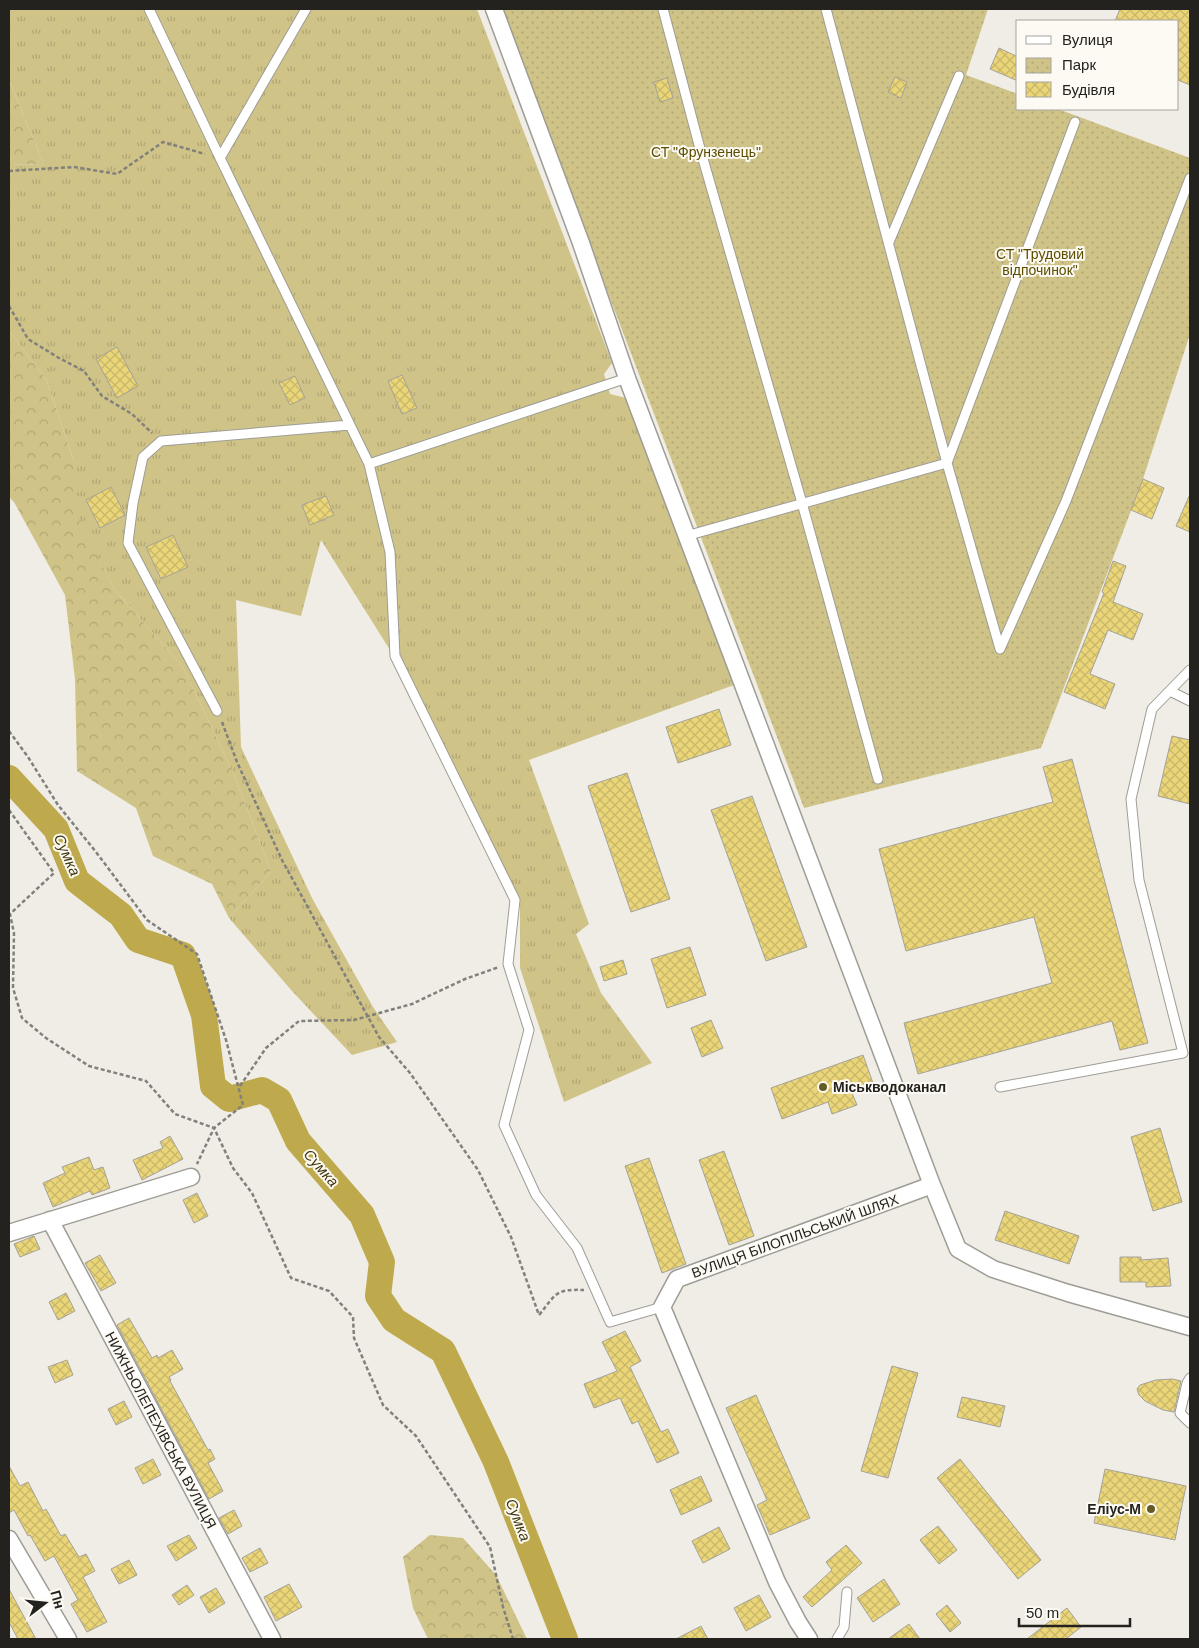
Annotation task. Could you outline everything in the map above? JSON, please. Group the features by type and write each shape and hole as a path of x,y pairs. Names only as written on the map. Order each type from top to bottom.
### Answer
{"street":[{"path":"494,9 582,243 627,378 686,536 958,1249 993,1269 1068,1293 1190,1327"},
{"path":"9,1233 191,1177"},
{"name":"ВУЛИЦЯ БІЛОПІЛЬСЬКИЙ ШЛЯХ","path":"662,1307 678,1279 932,1185"},
{"name":"НИЖНЬОЛЕПЕХІВСЬКА ВУЛИЦЯ","path":"50,1220 272,1639"},
{"path":"662,1307 777,1582 808,1639"},
{"path":"9,1539 68,1639"}],"lane":[{"path":"149,9 369,464 390,552 395,656 516,900 508,964 529,1030 504,1125 536,1195 577,1248 610,1322 662,1307"},
{"path":"220,158 306,9"},
{"path":"663,9 699,145 802,504 878,779"},
{"path":"826,9 946,463 1000,649 1066,501 1190,178"},
{"path":"889,242 959,76"},
{"path":"946,463 1075,122"},
{"path":"369,464 627,378"},
{"path":"217,711 128,543 133,503 143,457 161,441 350,425"},
{"path":"686,536 946,463"},
{"path":"1000,1087 1187,1053 1139,880 1131,799 1152,709 1190,670"},
{"path":"1170,691 1190,702"},
{"path":"1190,1378 1187,1383 1180,1413 1190,1423"},
{"path":"837,1639 844,1627 846,1592"}],"path":[{"path":"9,171 74,167 117,174 164,142 220,158"},
{"path":"9,306 28,339 84,371 102,396 132,414 161,441"},
{"path":"217,711 237,762 282,860 378,1037 410,1073 478,1170 511,1236 539,1315 557,1293 565,1289 596,1289"},
{"path":"9,731 58,805 147,920 198,954 240,1086 243,1105 214,1128 191,1177"},
{"path":"9,810 54,873 10,914 14,933 13,988 22,1018 46,1038 89,1066 146,1081 175,1114 214,1128 232,1168 252,1193 291,1278 328,1290 353,1317 354,1338 383,1405 416,1436 490,1547 503,1608 513,1639"},
{"path":"240,1086 266,1048 299,1021 354,1020 412,1004 465,979 508,964"}],"green space":[{"path":"9,9 477,9 612,363 604,374 610,394 626,398 734,685 529,760 589,924 576,934 601,993 652,1063 564,1102 520,968 520,899 395,658 321,540 301,616 236,600 241,747 312,898 373,1007 397,1042 352,1055 292,991 229,918 271,872 235,777 183,667 114,589 74,511 74,462 46,379 9,331 9,164 44,165 9,80"},
{"path":"500,9 988,9 966,75 1016,93 1016,110 1061,110 1190,158 1190,334 1143,479 1041,748 804,808"},
{"path":"9,80 44,165 9,164"},
{"path":"9,331 46,379 74,462 75,511 114,589 183,667 235,777 271,872 229,918 212,884 153,856 136,808 77,771 75,679 65,595 14,502 9,497"},
{"path":"430,1535 463,1538 496,1575 527,1639 428,1639 413,1608 403,1557"}],"building":[{"path":"1120,9 1190,9 1190,85 1179,80 1179,20 1115,20"},
{"path":"999,48 1016,56 1016,80 990,69"},
{"path":"895,77 907,82 901,98 888,92"},
{"path":"667,78 673,98 660,102 654,82"},
{"path":"117,347 138,386 117,398 96,359"},
{"path":"402,375 417,408 402,414 388,381"},
{"path":"295,376 305,398 290,405 279,383"},
{"path":"1143,479 1164,488 1152,519 1131,510"},
{"path":"111,487 125,515 100,528 86,500"},
{"path":"1190,494 1190,532 1176,526"},
{"path":"326,496 334,515 310,525 302,505"},
{"path":"173,535 188,567 161,579 146,547"},
{"path":"1113,561 1126,566 1113,602 1143,614 1133,640 1108,630 1090,674 1115,684 1105,709 1064,692 1104,593 1102,592"},
{"path":"719,709 731,745 678,763 666,727"},
{"path":"1172,736 1190,740 1190,804 1158,796"},
{"path":"1072,759 1148,1043 1120,1050 1112,1021 918,1074 904,1023 1052,983 1034,917 906,951 879,849 1053,802 1043,767"},
{"path":"627,773 670,899 631,912 588,786"},
{"path":"752,796 807,947 766,961 711,810"},
{"path":"690,947 706,995 667,1008 651,959"},
{"path":"623,960 627,974 604,981 600,967"},
{"path":"711,1020 723,1048 702,1057 691,1028"},
{"name":"Міськводоканал","path":"863,1055 874,1086 852,1093 857,1105 832,1114 828,1102 782,1119 771,1088"},
{"path":"1160,1128 1182,1202 1153,1211 1131,1137"},
{"path":"170,1136 183,1159 142,1180 133,1160 163,1148 160,1142"},
{"path":"724,1151 754,1236 729,1245 699,1160"},
{"path":"89,1157 94,1170 103,1167 110,1188 92,1195 90,1191 53,1207 43,1183 65,1173 62,1167"},
{"path":"649,1158 686,1264 662,1273 625,1166"},
{"path":"197,1193 208,1216 194,1223 183,1200"},
{"path":"1005,1211 1079,1236 1069,1264 995,1240"},
{"path":"34,1236 40,1249 20,1257 14,1244"},
{"path":"100,1255 116,1283 101,1291 85,1263"},
{"path":"1120,1257 1141,1257 1141,1260 1168,1258 1171,1286 1146,1287 1146,1282 1120,1282"},
{"path":"66,1293 75,1311 58,1320 49,1302"},
{"path":"129,1318 152,1358 157,1355 158,1358 172,1350 183,1369 169,1377 170,1381 208,1450 210,1449 215,1459 208,1463 223,1491 209,1499 117,1325"},
{"path":"625,1331 641,1361 630,1367 661,1432 668,1429 679,1453 657,1463 638,1421 632,1424 620,1398 594,1408 584,1384 617,1371 602,1342"},
{"path":"67,1360 73,1375 55,1383 48,1367"},
{"path":"892,1366 918,1373 888,1478 861,1471"},
{"path":"1172,1379 1181,1381 1174,1412 1163,1410 1145,1401 1139,1395 1137,1389 1140,1385 1156,1380"},
{"path":"756,1395 810,1518 770,1535 757,1505 767,1500 726,1408"},
{"path":"962,1397 1005,1406 1000,1427 957,1417"},
{"path":"124,1401 132,1417 116,1425 108,1409"},
{"path":"153,1459 161,1475 143,1484 135,1468"},
{"path":"960,1459 1041,1560 1018,1579 937,1478"},
{"path":"9,1466 20,1486 28,1482 43,1511 46,1509 61,1536 65,1534 79,1557 86,1554 95,1571 83,1577 107,1622 87,1632 71,1604 78,1600 54,1556 45,1561 30,1535 28,1536 14,1510 9,1513"},
{"path":"1105,1469 1186,1486 1175,1540 1094,1523"},
{"path":"701,1476 712,1501 681,1515 670,1490"},
{"path":"234,1510 242,1526 228,1534 219,1518"},
{"path":"938,1526 957,1550 939,1564 920,1540"},
{"path":"719,1527 730,1549 703,1563 692,1541"},
{"path":"189,1535 197,1548 176,1561 167,1546"},
{"path":"846,1545 862,1563 812,1607 803,1597 832,1570 826,1562"},
{"path":"260,1548 268,1563 250,1572 242,1558"},
{"path":"129,1560 137,1575 119,1584 111,1569"},
{"path":"884,1579 900,1604 873,1622 857,1598"},
{"path":"289,1584 302,1607 276,1621 264,1597"},
{"path":"187,1585 194,1595 179,1605 172,1595"},
{"path":"216,1588 225,1603 209,1613 200,1597"},
{"path":"9,1589 36,1639 18,1639 9,1622"},
{"path":"759,1595 771,1617 746,1631 734,1608"},
{"path":"947,1605 961,1623 950,1632 936,1614"},
{"path":"1067,1608 1081,1627 1066,1639 1027,1639"},
{"path":"909,1624 920,1639 888,1639"},
{"path":"701,1626 708,1639 676,1639"}],"waterway":[{"name":"Сумка","path":"9,778 56,829 77,881 121,915 138,940 183,955 204,1015 213,1086 229,1099 262,1090 279,1100 298,1141 362,1215 382,1262 378,1296 394,1320 443,1351 496,1462 565,1639"}],"place":[{"name":"Міськводоканал","path":"823,1087"},
{"name":"Еліус-М","path":"1151,1509"}],"park label":[{"name":"СТ \"Фрунзенець\"","path":"706,152"},
{"name":"СТ \"Трудовий відпочинок\"","path":"1040,262"}]}
